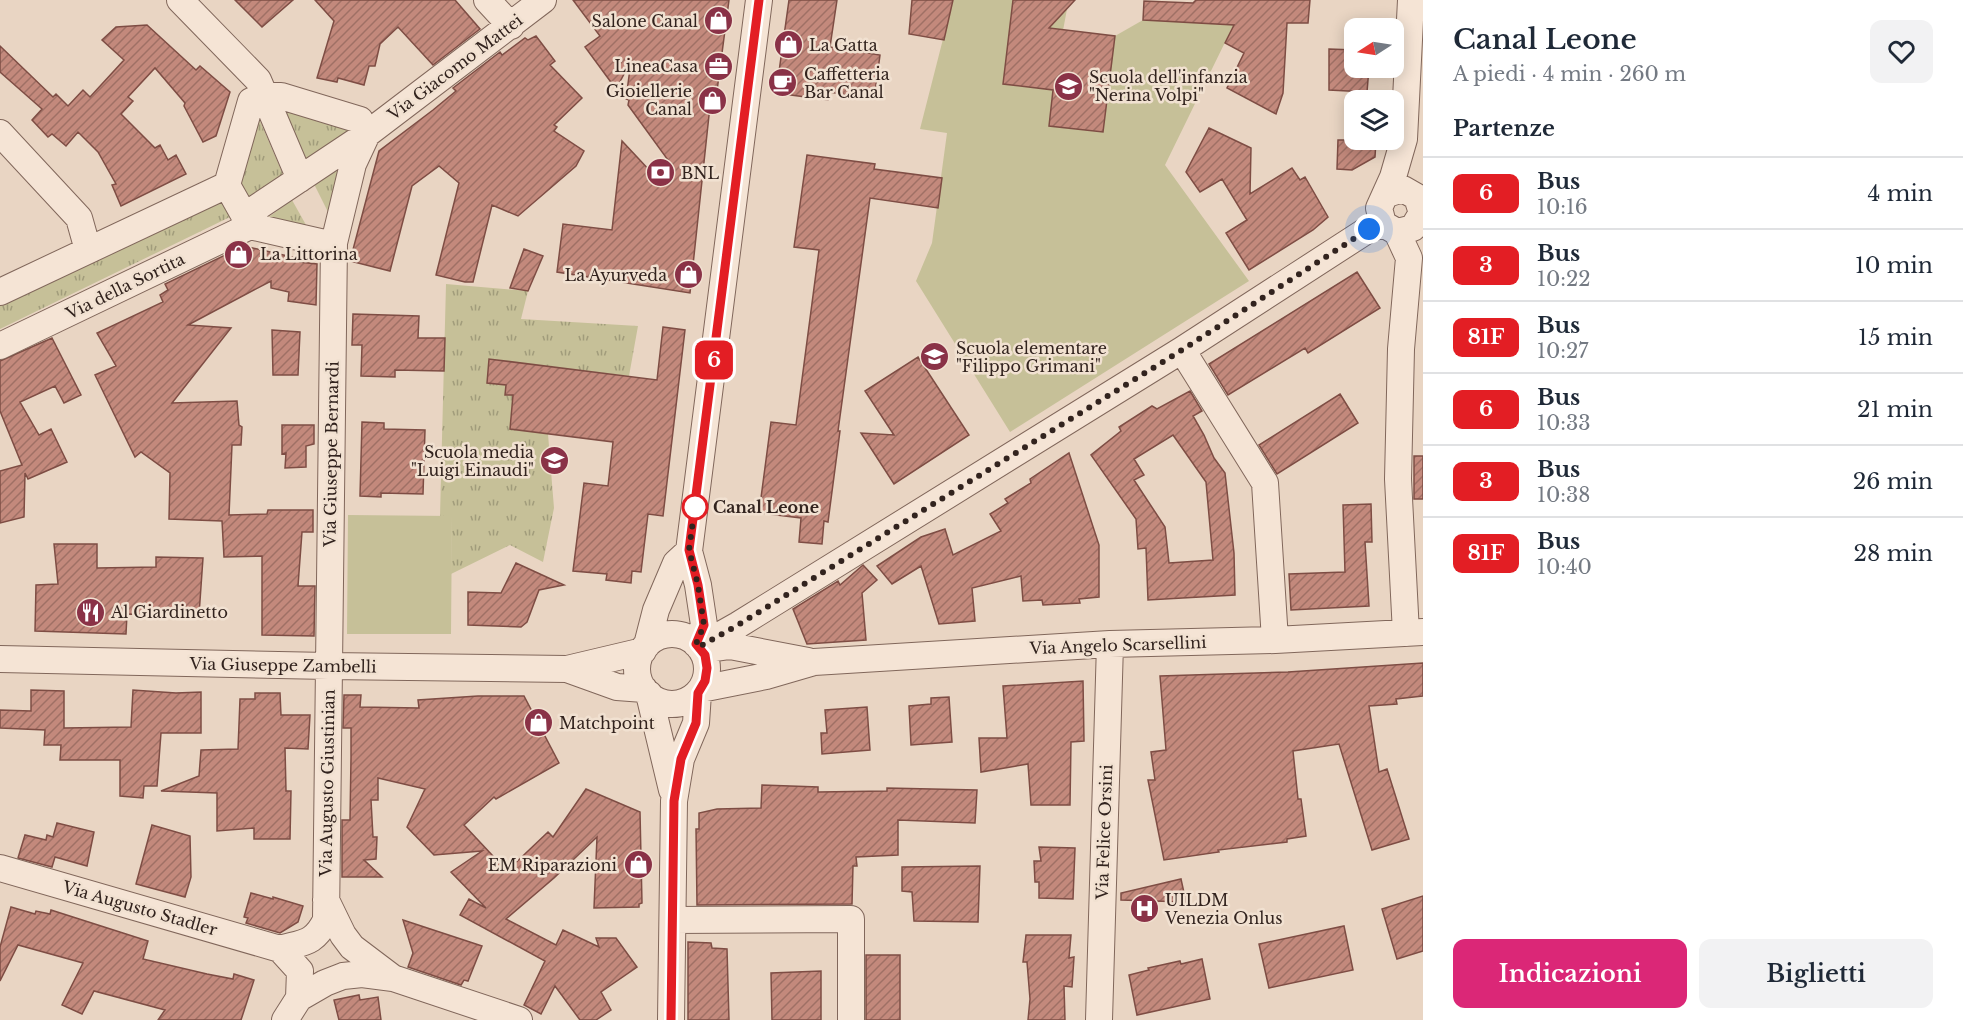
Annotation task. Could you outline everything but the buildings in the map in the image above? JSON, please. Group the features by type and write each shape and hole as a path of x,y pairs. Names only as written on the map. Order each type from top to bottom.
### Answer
{"street":[{"path":"180,0 258,80 300,179"},
{"path":"487,0 511,26"},
{"name":"Via Giacomo Mattei","path":"300,179 367,134 543,0"},
{"path":"699,647 704,625 698,585 689,550 759,0"},
{"path":"699,647 1182,350 1369,229 1413,228 1422,213 1420,196 1404,139 1411,0"},
{"path":"333,243 321,242 247,221 227,186 251,101 265,96 281,96 360,120 367,134"},
{"path":"0,133 79,218 88,250"},
{"name":"Via Giuseppe Bernardi","path":"328,666 333,243 353,164 367,134"},
{"path":"1401,150 1387,194 1378,208 1409,258 1401,349 1398,479 1415,633"},
{"name":"Via della Sortita","path":"0,346 247,221 300,179"},
{"path":"0,292 227,186"},
{"path":"1387,194 1403,189 1420,196"},
{"path":"1390,228 1423,238"},
{"path":"1182,350 1265,483 1275,640"},
{"path":"674,801 646,692 640,683 638,670 640,656 645,648 656,610 676,563 689,550"},
{"name":"Via Angelo Scarsellini","path":"699,691 766,676 814,662 1110,644 1275,640 1415,633"},
{"path":"645,648 658,637 672,634 685,636 705,655 707,668 705,681 699,691 687,701 673,704 660,702 646,692"},
{"name":"Via Felice Orsini","path":"1099,1020 1110,644"},
{"name":"Via Angelo Scarsellini","path":"699,647 730,646 814,662"},
{"name":"Via Giuseppe Zambelli","path":"0,659 567,669 645,648"},
{"name":"Via Augusto Giustinian","path":"326,900 328,666"},
{"name":"Via Giuseppe Zambelli","path":"567,669 617,687 646,692"},
{"path":"671,1020 674,801 681,759 696,723 699,691"},
{"name":"Via Augusto Stadler","path":"0,867 279,949 300,971 299,998"},
{"path":"279,949 314,938 326,920 326,900"},
{"path":"326,900 343,935 352,947 393,978"},
{"path":"674,920 851,919 851,1020"},
{"path":"285,1020 299,998 343,976 362,974 393,978 519,1020"}],"green space":[{"path":"953,0 1012,0 1067,9 1054,79 1049,125 1103,132 1115,36 1143,20 1236,25 1232,28 1165,165 1249,281 1010,432 916,281 932,243 947,133 920,129"},
{"path":"279,105 353,130 304,165"},
{"path":"257,114 285,179 251,203 238,177"},
{"path":"341,165 332,220 313,182"},
{"path":"220,198 230,217 0,329 0,305"},
{"path":"292,200 310,232 266,219"},
{"path":"446,284 528,291 521,319 638,326 629,376 489,360 487,383 506,385 506,394 513,395 510,429 548,434 554,508 543,562 510,545 451,574 452,516 440,516"},
{"path":"348,515 452,516 451,634 347,634"}],"bus line":[{"name":"6","path":"671,1020 674,801 681,759 696,723 698,693 705,681 707,668 705,655 696,644 704,625 698,585 689,550 759,0"}],"place":[{"name":"Salone Canal","path":"719,21"},
{"name":"La Gatta","path":"788,45"},
{"name":"LineaCasa","path":"719,66"},
{"name":"Caffetteria Bar Canal","path":"783,83"},
{"name":"Scuola dell'infanzia \"Nerina Volpi\"","path":"1068,86"},
{"name":"Gioiellerie Canal","path":"713,100"},
{"name":"BNL","path":"660,173"},
{"name":"La Littorina","path":"239,254"},
{"name":"La Ayurveda","path":"688,275"},
{"name":"Scuola elementare \"Filippo Grimani\"","path":"935,357"},
{"name":"Scuola media \"Luigi Einaudi\"","path":"555,461"},
{"name":"Canal Leone","path":"695,507"},
{"name":"Al Giardinetto","path":"90,612"},
{"name":"Matchpoint","path":"538,723"},
{"name":"EM Riparazioni","path":"638,865"},
{"name":"UILDM Venezia Onlus","path":"1144,909"}],"route":[{"path":"695,507 689,550 698,585 704,625 696,644 699,647 1162,362 1369,229"}]}
